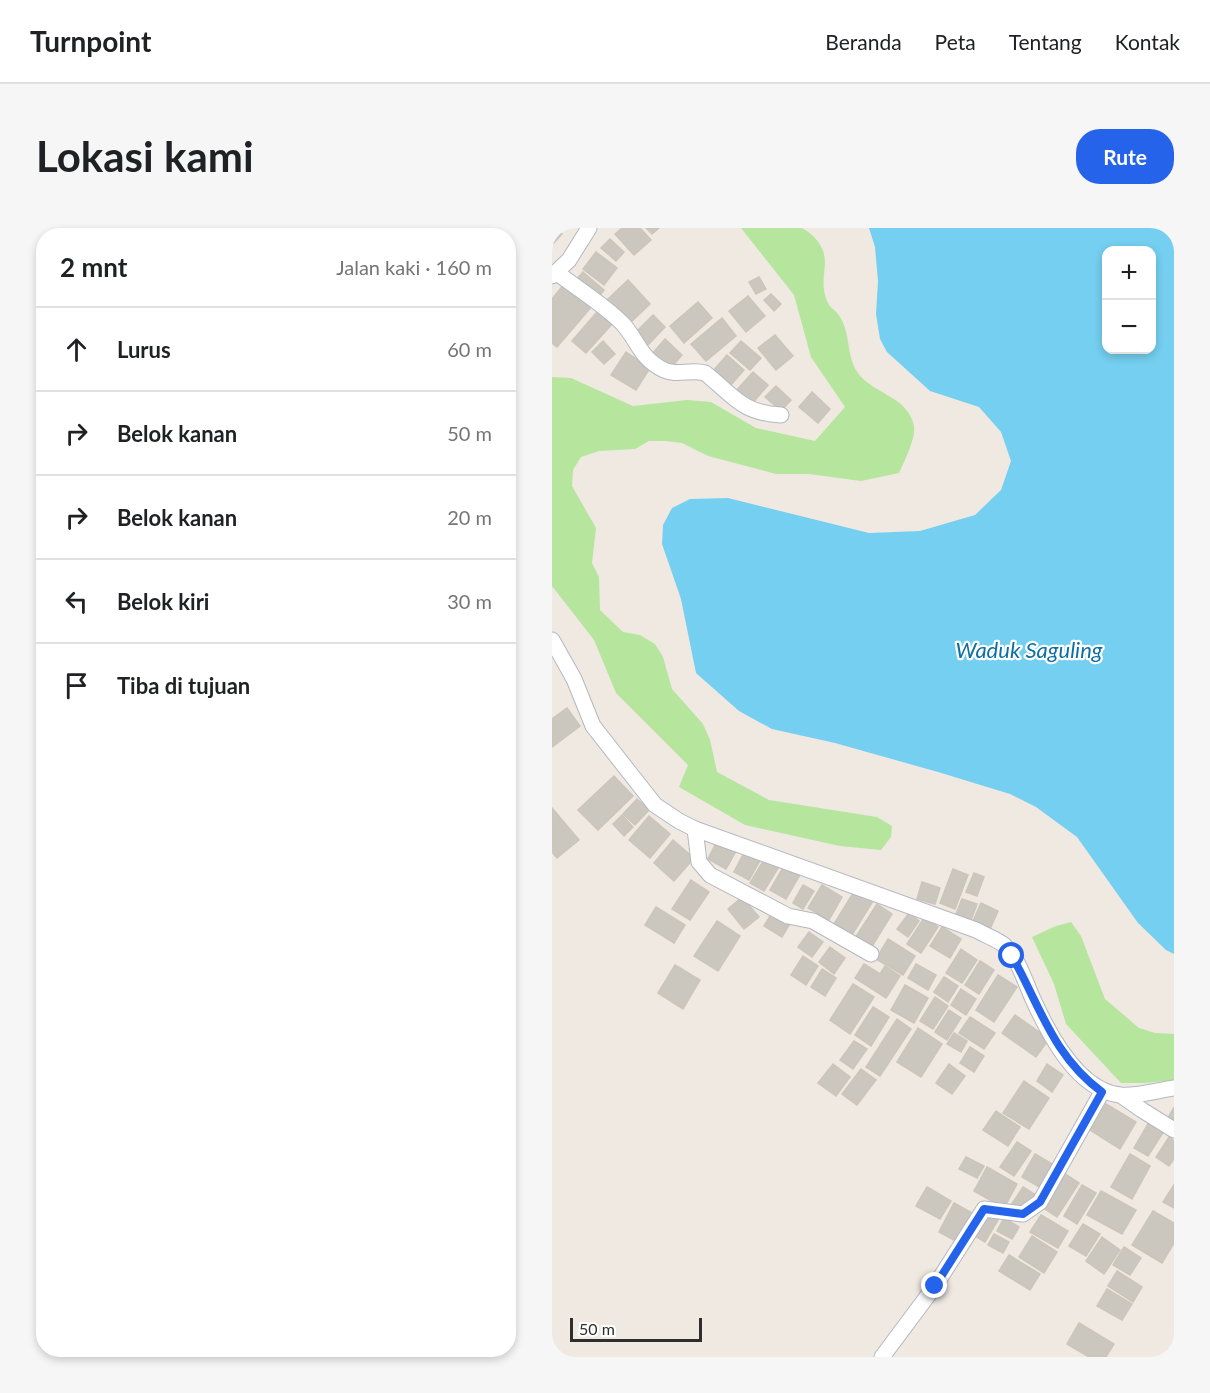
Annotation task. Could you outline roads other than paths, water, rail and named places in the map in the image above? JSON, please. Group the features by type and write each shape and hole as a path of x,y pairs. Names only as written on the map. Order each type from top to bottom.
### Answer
{"street":[{"path":"589,228 578,248 554,274 613,315 623,325 643,355 656,366 667,372 698,371 705,373 741,405 765,414 781,415"},
{"path":"552,640 574,679 593,726 655,805 696,829 993,938 1005,946 1012,956 1040,1015 1062,1052 1084,1078 1102,1092 1122,1096 1174,1088"},
{"path":"696,829 699,862 710,875 788,916 813,921 871,954"},
{"path":"882,1357 935,1286 981,1213 987,1208 1023,1214 1040,1202 1102,1092"},
{"path":"1122,1096 1174,1130"}],"water":[{"name":"Waduk Saguling","path":"869,228 1174,228 1174,954 1166,950 1138,923 1077,837 1036,807 1010,794 938,772 835,743 772,729 739,711 696,673 681,599 662,544 663,525 672,508 690,499 728,498 869,533 920,531 975,515 1001,490 1011,461 1001,432 979,407 930,391 887,352 880,339 876,314 878,281 875,247"}]}
